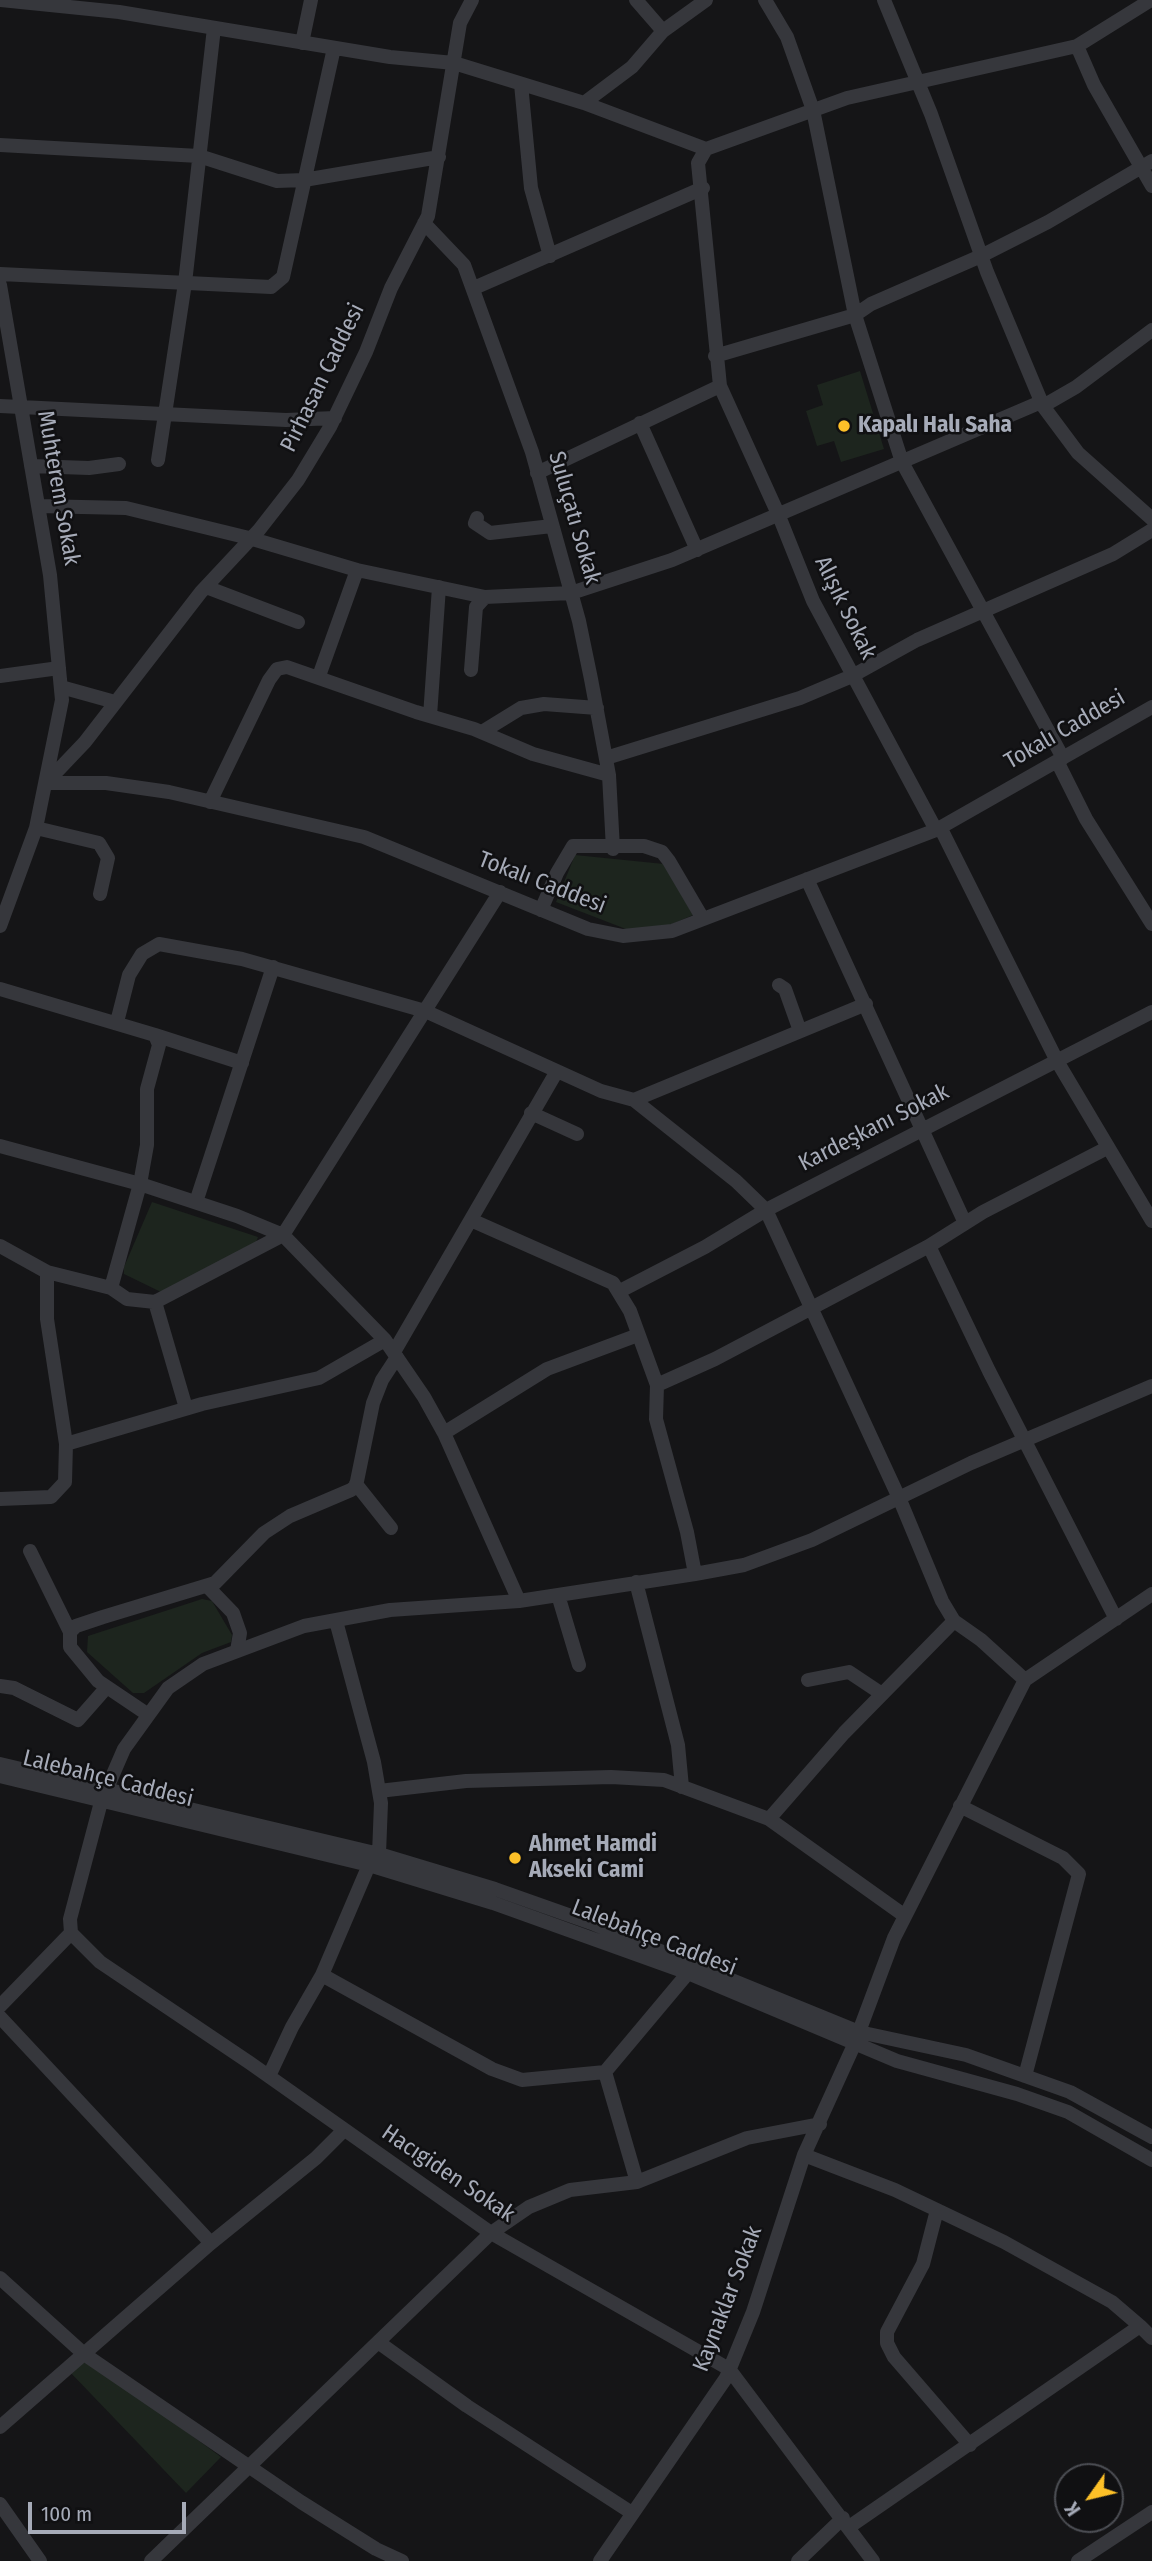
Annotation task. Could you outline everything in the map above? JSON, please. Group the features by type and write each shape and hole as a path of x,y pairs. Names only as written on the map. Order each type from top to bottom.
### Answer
{"street":[{"path":"1,0 120,6 214,28 334,48 454,63 584,103 706,149 847,98 1077,46 1151,0"},
{"path":"302,43 311,0"},
{"name":"Pirhasan Caddesi","path":"46,783 85,742 206,587 298,480 335,418 366,352 391,288 425,223 439,157 460,23 472,0"},
{"path":"636,0 663,31"},
{"path":"584,103 632,67 663,31 706,0"},
{"path":"765,0 787,37 813,110 855,315 902,462 1060,760 1086,819 1152,924"},
{"path":"884,0 919,83 981,256 1042,404 1078,453 1152,519"},
{"path":"158,460 185,283 214,28"},
{"path":"1077,46 1094,85 1147,164 1152,187"},
{"path":"0,274 271,287 283,278 334,48"},
{"path":"521,84 531,188 550,256"},
{"path":"0,145 199,156 277,181 304,180 439,157"},
{"name":"Alışık Sokak","path":"706,149 698,163 703,188 715,356 724,393 779,516 813,601 938,828 1057,1061 1152,1222"},
{"path":"715,356 855,315 903,289 981,256 1086,201 1147,164"},
{"path":"474,288 703,188"},
{"name":"Suluçatı Sokak","path":"425,223 464,265 537,473 571,593 597,708 609,775 613,849"},
{"name":"Muhterem Sokak","path":"0,285 50,575 61,694 36,828 1,922"},
{"path":"38,506 126,508 249,538 357,570 485,597 571,593 697,550 1042,404 1076,387 1152,330"},
{"path":"537,473 640,423 724,393"},
{"path":"0,406 166,412 286,420 335,418"},
{"path":"640,423 697,550"},
{"path":"31,466 89,468 119,464"},
{"path":"477,518 475,523 490,533 552,526"},
{"path":"606,758 800,698 852,676 917,640 1113,554 1152,530"},
{"path":"319,676 357,570"},
{"path":"206,587 298,622"},
{"path":"430,716 439,587"},
{"path":"471,670 476,607 485,597"},
{"path":"210,802 242,731 277,668 287,667 481,732 533,754 609,775"},
{"path":"0,676 59,668"},
{"path":"61,694 115,702"},
{"path":"481,732 521,708 544,704 597,708"},
{"name":"Tokalı Caddesi","path":"46,783 106,783 169,792 364,837 588,929 623,936 672,931 938,828 1152,707"},
{"path":"36,828 99,843 108,858 100,894"},
{"path":"541,910 557,873 573,846 613,849 644,846 662,852 702,919"},
{"path":"807,879 965,1223"},
{"path":"0,1246 47,1272 111,1288 127,1299 155,1302 283,1235 499,892"},
{"path":"117,1022 129,975 142,954 159,944 273,967 425,1011 601,1091 634,1100 736,1181 766,1210 900,1500 942,1601 954,1621 981,1640 1025,1680 1152,1594"},
{"path":"196,1202 273,967"},
{"path":"779,985 785,989 800,1031"},
{"path":"0,989 117,1022 242,1063"},
{"path":"634,1100 866,1004"},
{"name":"Kardeşkanı Sokak","path":"620,1291 922,1128 1152,1012"},
{"path":"111,1288 141,1184 147,1145 147,1088 159,1045 155,1035"},
{"path":"70,1632 76,1626 207,1586 234,1566 264,1534 290,1516 345,1495 356,1484 373,1403 392,1350 557,1071"},
{"path":"531,1114 577,1134"},
{"path":"0,1146 141,1184 283,1235 392,1350 444,1433 519,1601"},
{"path":"657,1385 929,1246 965,1223 1107,1148"},
{"path":"471,1220 612,1283 620,1291 657,1385 656,1419 687,1532 695,1574"},
{"path":"929,1246 1116,1619"},
{"path":"0,1499 51,1497 60,1491 65,1482 66,1444 44,1291 47,1272"},
{"path":"155,1302 186,1408"},
{"path":"444,1433 547,1369 638,1335"},
{"path":"66,1444 186,1408 319,1378 392,1350"},
{"path":"0,2006 71,1933 72,1909 103,1795 124,1749 146,1714 168,1688 186,1675 237,1651 304,1626 390,1610 519,1601 744,1565 772,1556 900,1500 1024,1440 1152,1386"},
{"path":"356,1484 391,1528"},
{"path":"30,1551 70,1632 71,1647 107,1688 146,1714"},
{"path":"636,1582 678,1745 682,1787"},
{"path":"207,1586 233,1613 240,1633 237,1651"},
{"path":"558,1595 579,1665"},
{"path":"270,2077 292,2027 322,1975 374,1860 379,1791 374,1762 336,1621"},
{"path":"769,1819 777,1807 882,1694 954,1621"},
{"path":"808,1680 849,1672 882,1694"},
{"name":"Kaynaklar Sokak","path":"600,2561 729,2369 753,2312 804,2155 821,2124 905,1916 1025,1680"},
{"path":"0,1686 14,1688 78,1720 107,1688"},
{"name":"Lalebahçe Caddesi","path":"0,1764 103,1795"},
{"name":"Lalebahçe Caddesi","path":"0,1776 103,1795 495,1889 594,1924 857,2038 966,2055 1070,2092 1152,2137"},
{"path":"379,1791 466,1781 611,1777 664,1780 769,1819 905,1916"},
{"path":"960,1806 1063,1858 1079,1874 1025,2076"},
{"name":"Lalebahçe Caddesi","path":"374,1860 688,1973 857,2038 1068,2112 1152,2160"},
{"name":"Hacıgiden Sokak","path":"71,1933 100,1962 270,2077 491,2233 729,2369 873,2561"},
{"path":"322,1975 492,2069 522,2080 605,2072 688,1973"},
{"path":"0,2017 211,2243"},
{"path":"605,2072 637,2182"},
{"path":"151,2561 491,2233 529,2207 570,2190 637,2182 747,2138 821,2124"},
{"path":"0,2427 211,2243 316,2158 344,2130"},
{"path":"804,2155 895,2190 1004,2242 1112,2302 1152,2338"},
{"path":"937,2210 923,2264 887,2332 887,2343 894,2357 970,2445"},
{"path":"0,2278 84,2354 249,2467 376,2549 402,2561"},
{"path":"798,2561 846,2522 970,2445 1140,2326"},
{"path":"379,2342 447,2393 632,2514"},
{"path":"0,2504 40,2561"},
{"path":"1078,2561 1152,2512"}],"shaded area":[{"name":"Kapalı Halı Saha","path":"860,371 884,449 841,462 834,441 817,446 806,411 823,405 817,385"},
{"path":"575,855 664,864 693,915 665,927 631,931 556,902"},
{"path":"152,1202 258,1237 255,1245 161,1292 124,1274 124,1267"},
{"path":"202,1599 212,1601 232,1635 231,1642 202,1653 144,1693 133,1693 87,1652 88,1636"},
{"path":"87,2359 221,2457 186,2493 68,2370"}],"place":[{"name":"Kapalı Halı Saha","path":"844,426"},
{"name":"Ahmet Hamdi Akseki Cami","path":"515,1858"}]}
